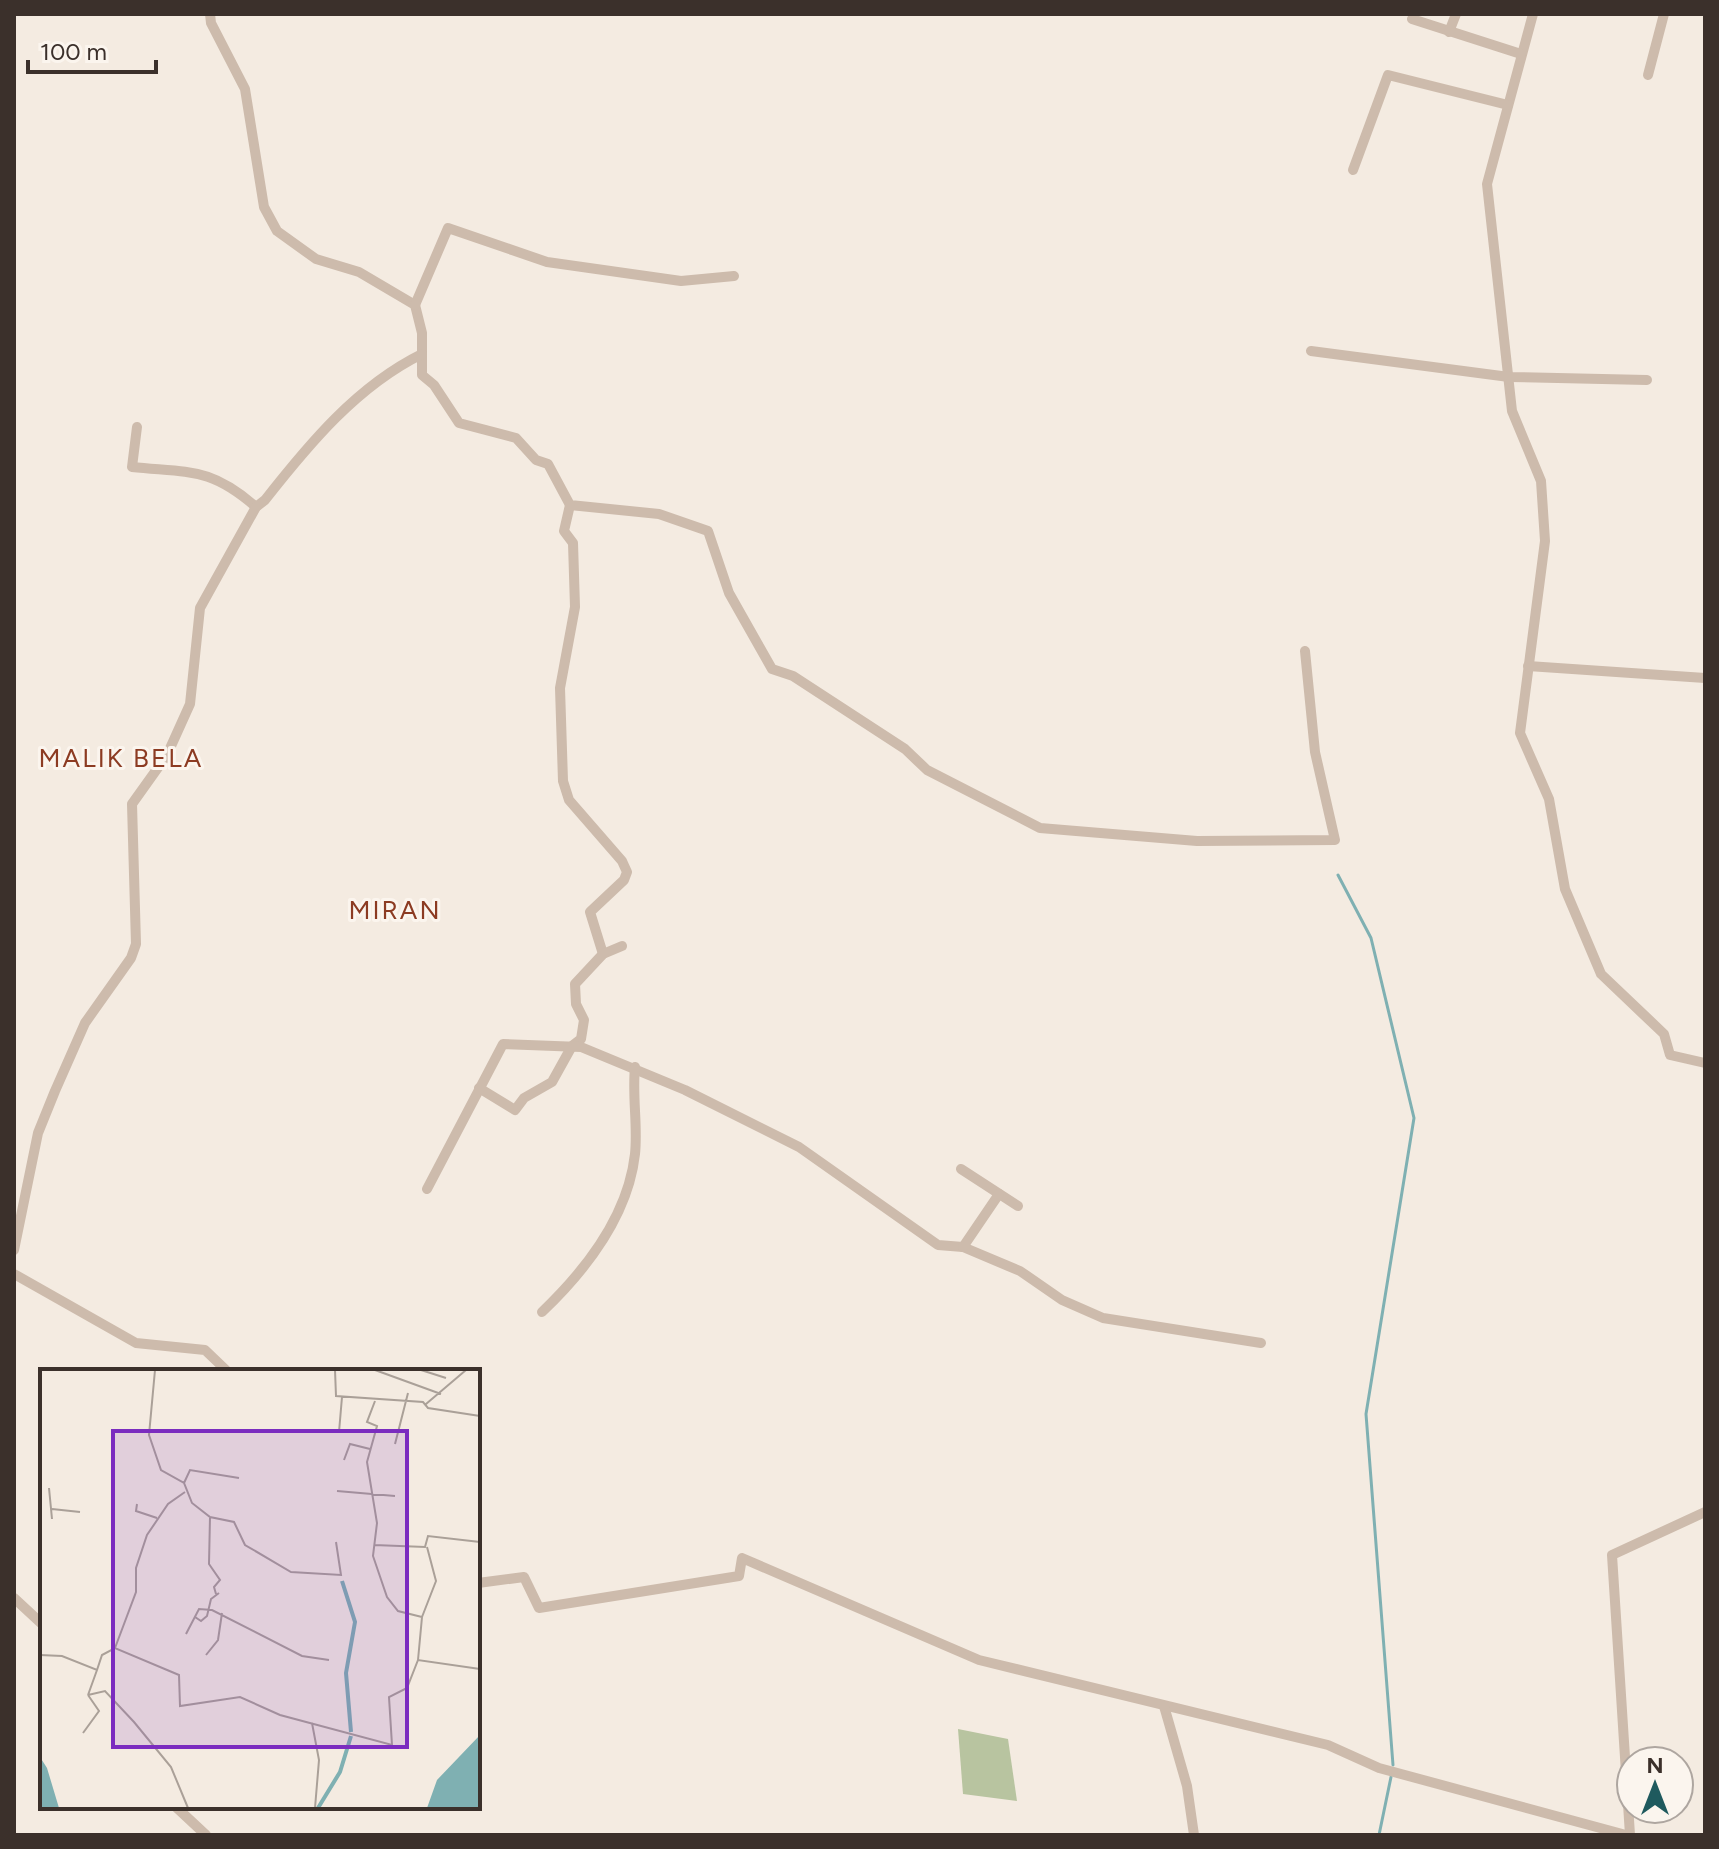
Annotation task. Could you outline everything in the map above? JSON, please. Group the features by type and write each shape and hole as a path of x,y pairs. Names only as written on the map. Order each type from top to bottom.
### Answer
{"street":[{"path":"210,14 211,23 245,89 264,207 277,231 316,259 359,272 415,305"},
{"path":"1449,32 1456,14"},
{"path":"1533,14 1487,184 1512,411 1541,481 1545,541 1520,733 1549,799 1565,889 1601,974 1664,1034 1670,1055 1705,1063"},
{"path":"1648,75 1664,14"},
{"path":"1412,19 1521,54"},
{"path":"1353,170 1388,75 1508,105"},
{"path":"603,954 590,912 624,880 627,872 622,861 569,800 563,781 560,688 575,607 573,543 564,531 570,505 548,464 536,460 516,438 459,423 434,385 422,375 422,333 415,305 448,228 547,262 681,281 734,276"},
{"path":"1311,351 1509,377 1647,380"},
{"path":"14,1250 38,1133 85,1023 131,958 136,944 132,804 167,755 190,704 197,665 200,608 256,507 265,500 320,430 402,364 422,354"},
{"path":"137,427 132,467 213,476 229,483 256,507"},
{"path":"570,505 659,514 708,531 729,593 772,669 793,676 905,749 927,770 1040,828 1197,841 1335,840 1315,752 1305,651"},
{"path":"1528,666 1705,678"},
{"path":"479,1088 515,1110 524,1098 552,1082 572,1046 581,1039 584,1025 576,1004 575,984 603,954 622,946"},
{"path":"427,1189 503,1044 572,1046 635,1067 799,1147 938,1245 963,1247 1020,1271 1062,1300 1103,1318 1261,1343"},
{"path":"542,1312 568,1288 614,1221 636,1150 632,1094 635,1067"},
{"path":"961,1169 1018,1206"},
{"path":"963,1247 999,1194"},
{"path":"14,1274 136,1343 205,1350 225,1369"},
{"path":"480,1583 524,1577 539,1608 739,1576 742,1558 979,1660 1328,1745 1379,1768 1628,1835 1612,1555 1705,1512"},
{"path":"14,1598 40,1622"},
{"path":"1164,1706 1187,1786 1194,1835"},
{"path":"178,1809 206,1835"}],"green space":[{"path":"958,1729 1008,1739 1017,1801 963,1794"}],"waterway":[{"path":"1338,875 1371,938 1414,1118 1366,1414 1393,1765"},
{"path":"1379,1835 1391,1777"}],"district":[{"name":"MALIK BELA","path":"121,758"},
{"name":"MIRAN","path":"395,910"}]}
